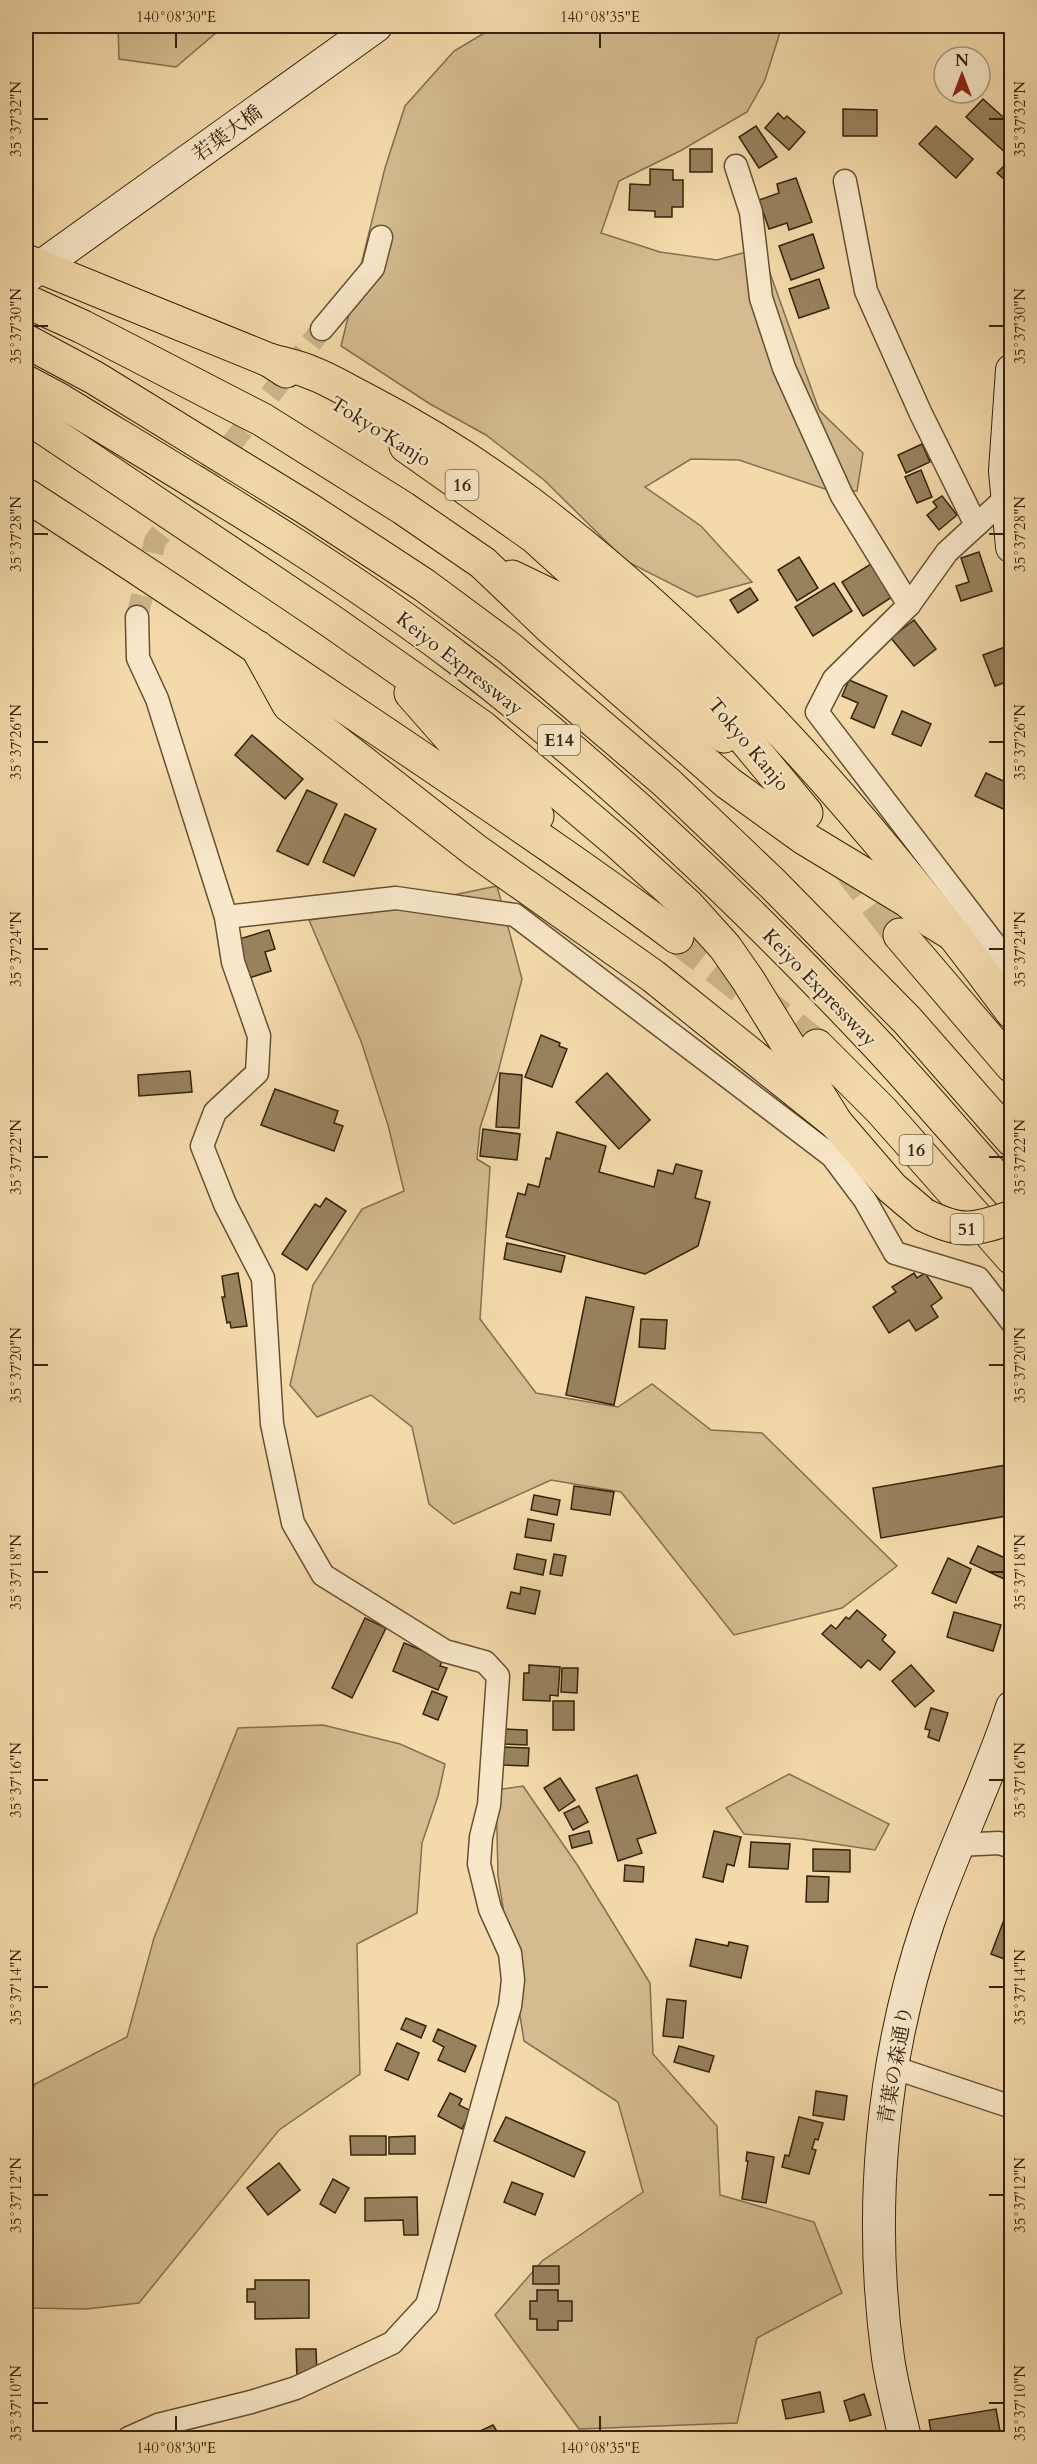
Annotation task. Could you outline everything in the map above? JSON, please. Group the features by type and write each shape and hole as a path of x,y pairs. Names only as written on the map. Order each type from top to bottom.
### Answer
{"highway":[{"name":"Tokyo Kanjo","path":"30,268 269,360 426,459 534,537 704,690 806,813"},
{"path":"26,301 83,327 263,420 403,508 483,563 566,603 713,728 767,768"},
{"name":"Keiyo Expressway","path":"26,341 95,378 308,509 424,585 509,648 666,782 766,876 907,1020 1011,1140"},
{"path":"269,360 313,373 404,420 484,469 593,552 705,653 787,735 887,849 956,936 1011,1012"},
{"name":"Keiyo Expressway","path":"26,382 58,399 282,535 458,658 597,772 721,885 875,1042 1011,1196"},
{"path":"26,416 328,619 482,727 622,846 688,906 725,947 748,980 836,1123"},
{"path":"26,495 257,647 602,880 677,937"},
{"path":"483,563 550,627 728,783 804,838 908,901 933,922 956,936"},
{"path":"257,647 290,705 476,851 653,976 836,1123"},
{"path":"375,652 455,743 587,860 602,880"},
{"path":"900,935 1011,1066"},
{"name":"16","path":"817,1046 881,1110 1011,1258"},
{"name":"51","path":"836,1123 892,1188 924,1215 958,1229 973,1228 1011,1217"}],"street":[{"name":"若葉大橋","path":"30,268 79,240 376,26"},
{"path":"736,166 751,212 761,298 784,368 842,496 909,606"},
{"path":"844,180 866,291 921,414 976,525"},
{"path":"322,329 373,268 381,237"},
{"path":"1011,370 1006,432 1007,497 1011,547"},
{"path":"1007,497 947,552 909,606 834,679 817,712 1011,967"},
{"path":"129,2439 158,2425 251,2402 296,2388 392,2343 427,2305 491,2067 510,2006 513,1980 510,1953 490,1909 479,1864 481,1837 489,1805 498,1676 485,1662 445,1651 323,1575 292,1523 272,1424 263,1278 225,1204 202,1146 215,1112 257,1073 259,1036 233,962 226,917 157,699 138,658 137,617"},
{"path":"226,917 396,898 515,915 832,1156 865,1200 895,1253 978,1278 1011,1322"},
{"name":"青葉の森通り","path":"905,2439 888,2361 882,2309 880,2257 878,2187 892,2067 909,1984 928,1923 957,1845 997,1753 1011,1707"},
{"path":"957,1845 999,1843 1011,1847"},
{"path":"892,2067 1011,2107"}],"shaded area":[{"path":"118,26 224,26 176,67 119,59"},
{"path":"496,26 782,26 765,80 747,112 680,151 619,181 601,233 660,252 717,260 761,248 819,410 863,453 857,491 831,491 739,460 691,459 645,487 701,526 752,582 697,597 626,561 544,480 486,435 430,404 341,346 385,168 405,106 454,51"},
{"path":"497,886 522,979 498,1072 480,1128 477,1159 490,1167 480,1319 536,1393 618,1407 652,1384 711,1430 762,1433 897,1566 842,1608 734,1635 621,1492 551,1480 454,1524 429,1504 412,1427 371,1395 317,1417 290,1385 313,1285 362,1209 404,1191 388,1125 361,1041 309,920 381,910"},
{"path":"323,1725 400,1744 445,1764 438,1796 422,1843 417,1913 357,1944 360,2074 279,2130 139,2303 86,2309 26,2308 26,2107 35,2084 127,2037 154,1938 238,1728"},
{"path":"789,1774 889,1824 875,1850 801,1839 744,1834 726,1808"},
{"path":"523,1786 578,1866 650,1983 653,2054 717,2126 720,2195 814,2222 842,2293 757,2338 737,2423 579,2429 495,2315 542,2261 643,2192 618,2102 524,2041 498,1876 496,1790"}],"building":[{"path":"977,105 990,105 1012,125 1012,151 1008,155 966,117"},
{"path":"843,109 877,110 877,136 843,136"},
{"path":"778,113 784,119 787,116 805,132 789,150 765,128"},
{"path":"756,126 777,157 759,168 739,137"},
{"path":"936,126 973,159 956,178 919,144"},
{"path":"690,149 712,149 712,172 690,172"},
{"path":"1012,158 1012,186 997,173"},
{"path":"650,169 673,170 673,180 683,180 683,207 672,207 672,217 655,217 655,211 629,210 630,184 650,185"},
{"path":"796,178 812,222 789,230 787,223 769,229 759,200 779,193 777,184"},
{"path":"813,234 824,268 791,280 779,246"},
{"path":"819,279 829,308 799,318 789,289"},
{"path":"922,444 930,462 906,473 898,455"},
{"path":"921,470 932,497 917,503 905,477"},
{"path":"942,496 957,515 939,530 927,515 937,507 933,502"},
{"path":"979,552 992,591 961,601 956,586 969,582 961,558"},
{"path":"799,557 818,588 797,601 778,570"},
{"path":"871,564 892,597 863,616 842,582"},
{"path":"834,583 852,611 813,636 795,607"},
{"path":"750,588 758,600 738,613 730,600"},
{"path":"914,620 936,649 914,666 891,638"},
{"path":"1008,646 1012,655 1012,680 995,686 983,655"},
{"path":"849,680 887,696 874,728 851,718 858,703 842,696"},
{"path":"902,711 931,724 921,746 892,734"},
{"path":"252,735 303,779 285,799 235,755"},
{"path":"986,773 1012,785 1012,813 975,796"},
{"path":"307,790 337,804 308,865 277,851"},
{"path":"345,814 376,829 354,876 323,862"},
{"path":"1010,837 1012,837 1012,859 1004,856"},
{"path":"269,930 275,949 265,952 271,971 249,978 236,940"},
{"path":"541,1035 560,1043 559,1046 567,1049 552,1087 525,1077"},
{"path":"190,1071 192,1092 139,1096 138,1075"},
{"path":"500,1073 522,1075 519,1128 496,1127"},
{"path":"607,1073 650,1120 619,1149 576,1102"},
{"path":"275,1089 338,1111 334,1123 343,1126 334,1151 261,1125"},
{"path":"483,1129 520,1134 517,1160 480,1156"},
{"path":"557,1132 606,1146 599,1172 654,1187 658,1170 673,1174 676,1164 702,1171 695,1198 710,1202 698,1246 645,1274 506,1237 518,1193 525,1195 528,1184 539,1187 546,1158 550,1159"},
{"path":"326,1198 346,1211 307,1270 282,1254 315,1204 320,1207"},
{"path":"507,1243 565,1256 561,1272 504,1259"},
{"path":"238,1273 247,1326 231,1328 230,1322 227,1323 222,1297 225,1297 222,1276"},
{"path":"914,1273 917,1278 925,1273 942,1298 931,1306 938,1317 916,1331 909,1320 889,1333 873,1307 896,1292 892,1287"},
{"path":"586,1297 634,1307 614,1405 566,1395"},
{"path":"641,1319 667,1320 665,1349 639,1347"},
{"path":"1012,1464 1012,1515 881,1538 873,1488"},
{"path":"574,1486 614,1492 610,1515 571,1509"},
{"path":"534,1495 560,1500 557,1515 531,1510"},
{"path":"528,1519 554,1524 551,1541 525,1537"},
{"path":"978,1546 1012,1561 1004,1579 970,1563"},
{"path":"517,1554 546,1560 543,1575 514,1569"},
{"path":"554,1554 566,1556 562,1576 550,1574"},
{"path":"948,1558 971,1569 956,1603 932,1593"},
{"path":"521,1587 540,1591 535,1614 507,1608 511,1592 520,1594"},
{"path":"857,1610 886,1635 882,1640 895,1652 880,1670 868,1660 861,1668 822,1634 831,1625 836,1629 846,1617 849,1619"},
{"path":"954,1612 1001,1625 993,1651 947,1637"},
{"path":"365,1618 386,1628 352,1698 332,1688"},
{"path":"404,1643 443,1659 440,1666 447,1668 438,1690 393,1671"},
{"path":"529,1665 560,1667 558,1696 550,1695 550,1701 523,1700 524,1673 529,1673"},
{"path":"911,1665 934,1691 915,1707 892,1681"},
{"path":"562,1668 578,1668 577,1693 561,1692"},
{"path":"432,1691 447,1697 438,1720 423,1714"},
{"path":"553,1701 574,1701 574,1730 553,1730"},
{"path":"931,1708 948,1713 939,1741 928,1737 930,1730 925,1729"},
{"path":"504,1729 527,1730 527,1745 503,1744"},
{"path":"503,1747 529,1748 528,1766 502,1765"},
{"path":"637,1775 656,1833 637,1839 642,1853 618,1861 596,1788"},
{"path":"560,1778 575,1800 559,1811 544,1788"},
{"path":"579,1806 588,1822 573,1830 564,1813"},
{"path":"589,1831 592,1843 572,1848 569,1836"},
{"path":"714,1831 741,1837 734,1866 727,1864 723,1882 703,1877"},
{"path":"751,1842 790,1844 788,1869 749,1867"},
{"path":"813,1849 850,1850 850,1872 813,1871"},
{"path":"625,1865 644,1867 643,1882 624,1881"},
{"path":"807,1876 829,1877 828,1902 806,1902"},
{"path":"1007,1912 1012,1914 1012,1962 991,1954"},
{"path":"696,1939 728,1946 729,1942 748,1946 741,1978 690,1966"},
{"path":"667,1999 686,2001 683,2038 663,2036"},
{"path":"406,2018 426,2026 421,2038 401,2029"},
{"path":"438,2029 476,2046 465,2072 438,2060 444,2047 433,2041"},
{"path":"397,2043 419,2053 408,2080 385,2070"},
{"path":"679,2046 714,2056 709,2072 674,2062"},
{"path":"816,2091 847,2096 844,2120 813,2115"},
{"path":"450,2093 462,2099 459,2105 471,2111 462,2129 438,2116"},
{"path":"506,2117 585,2152 574,2177 494,2141"},
{"path":"799,2117 823,2123 818,2140 815,2139 812,2149 816,2150 809,2174 782,2167 785,2155 789,2156"},
{"path":"350,2136 386,2136 386,2155 351,2155"},
{"path":"415,2136 415,2154 389,2154 389,2137"},
{"path":"747,2152 774,2157 766,2203 742,2199 748,2161 746,2161"},
{"path":"279,2163 300,2190 268,2215 247,2188"},
{"path":"333,2179 349,2188 335,2213 320,2204"},
{"path":"512,2182 543,2194 535,2215 504,2202"},
{"path":"417,2197 418,2235 404,2235 403,2220 365,2221 365,2198"},
{"path":"533,2266 559,2266 559,2284 533,2284"},
{"path":"255,2280 309,2280 309,2318 255,2319 255,2302 247,2302 247,2289 255,2289"},
{"path":"537,2290 558,2290 558,2301 572,2301 572,2321 558,2321 558,2330 537,2330 537,2319 530,2319 530,2301 537,2301"},
{"path":"296,2349 316,2349 317,2377 297,2377"},
{"path":"820,2392 824,2412 786,2419 782,2400"},
{"path":"864,2394 871,2415 850,2421 844,2401"},
{"path":"996,2409 1000,2431 954,2438 932,2438 929,2420"},
{"path":"493,2425 501,2438 476,2438 482,2435 480,2431"}],"tunnel":[{"path":"137,617 155,541 322,329"},
{"path":"846,864 900,935"},
{"path":"677,937 817,1046"}]}
